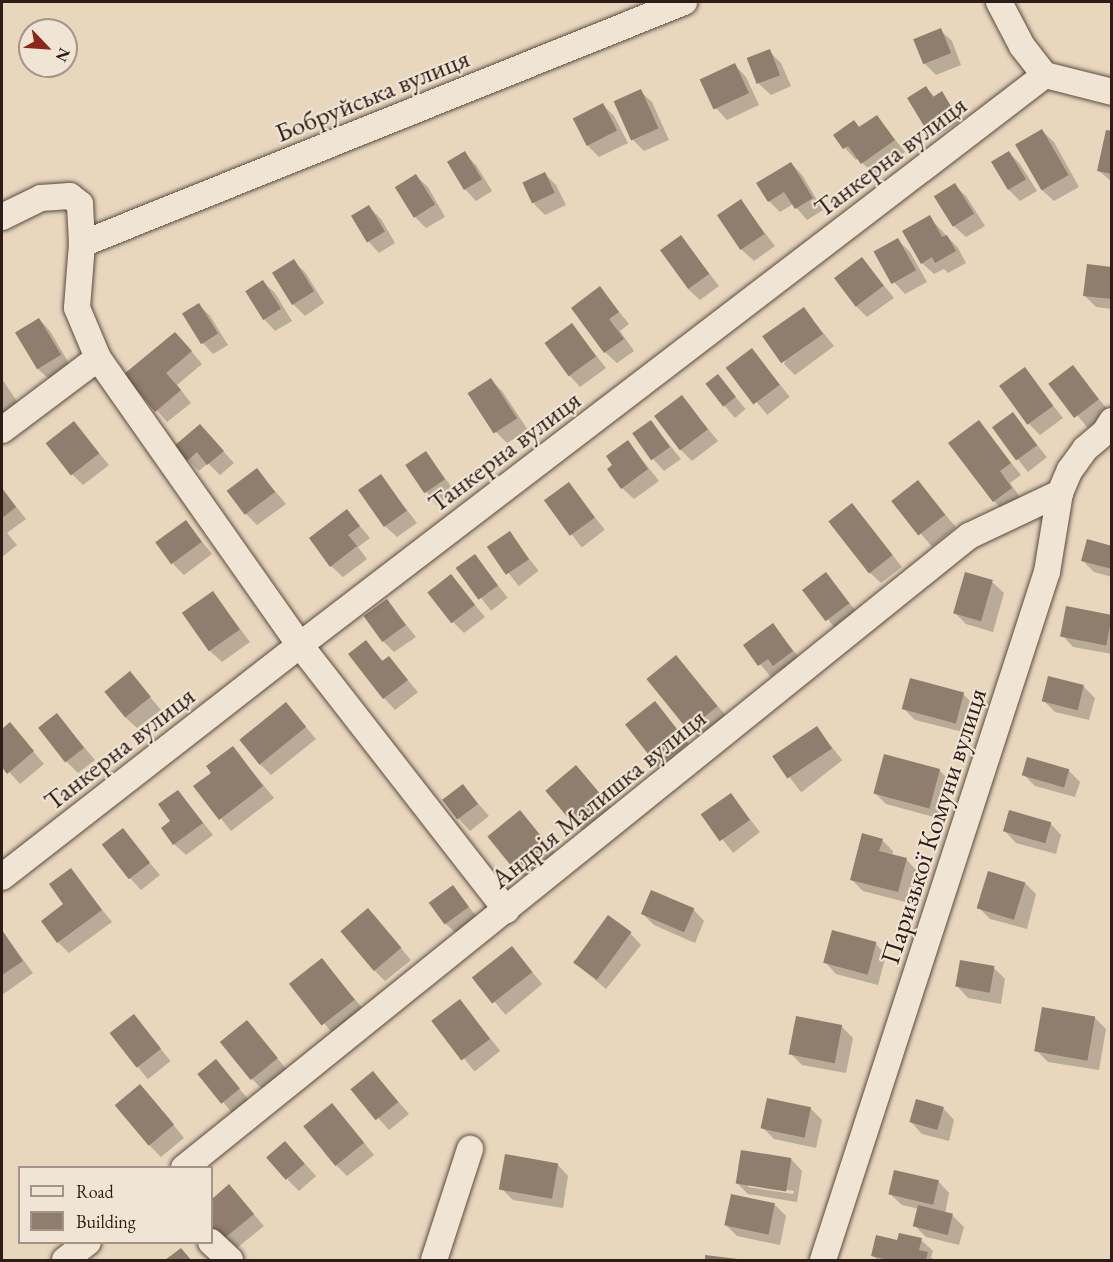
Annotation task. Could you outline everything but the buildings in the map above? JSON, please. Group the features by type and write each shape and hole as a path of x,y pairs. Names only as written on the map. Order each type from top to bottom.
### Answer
{"street":[{"name":"Бобруйська вулиця","path":"82,244 684,2"},
{"path":"999,2 1022,46 1046,75 1112,92"},
{"name":"Танкерна вулиця","path":"2,878 300,645 1046,75"},
{"path":"2,218 41,198 70,196 80,204 82,244 77,308 98,358 300,645 506,910"},
{"path":"2,430 98,358"},
{"name":"Паризької Комуни вулиця","path":"823,1260 1047,572 1060,493 1070,470 1084,449 1105,432 1112,421"},
{"name":"Андрія Малишка вулиця","path":"185,1166 969,536 1060,493"},
{"path":"434,1260 470,1149"},
{"path":"65,1260 85,1244"},
{"path":"213,1244 230,1260"}]}
